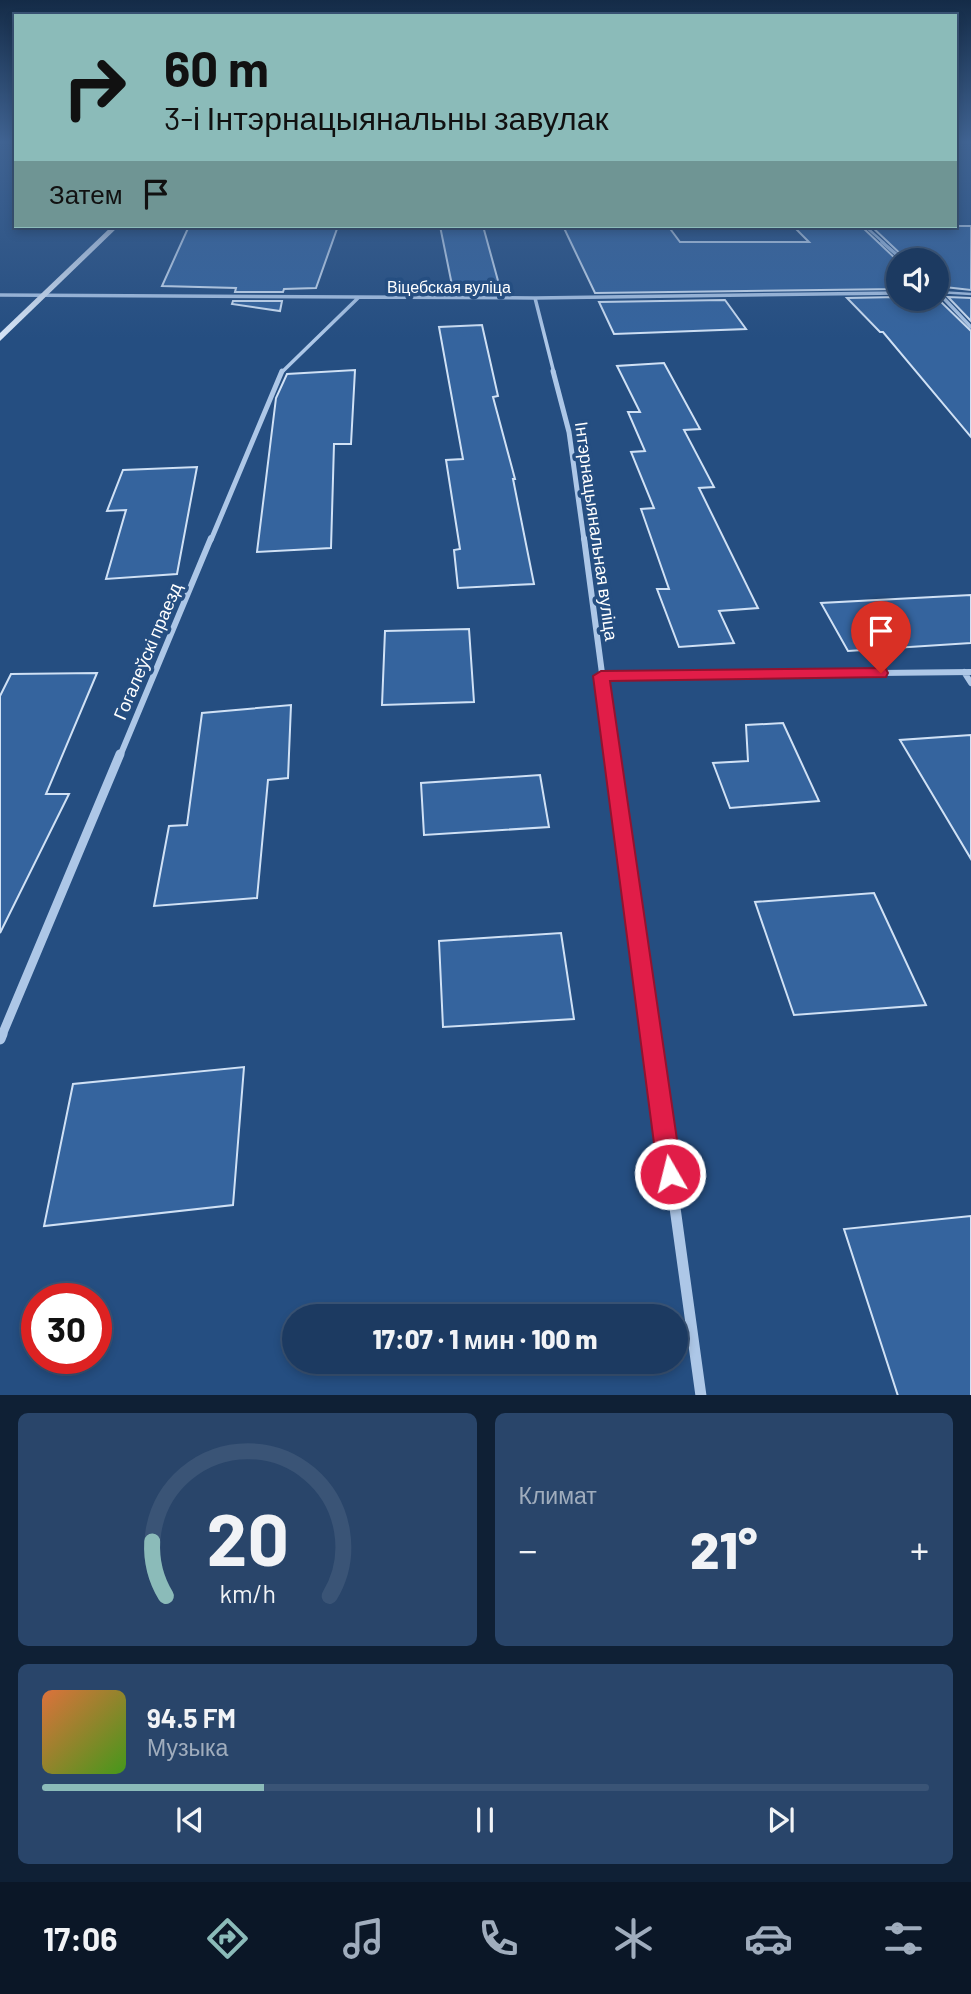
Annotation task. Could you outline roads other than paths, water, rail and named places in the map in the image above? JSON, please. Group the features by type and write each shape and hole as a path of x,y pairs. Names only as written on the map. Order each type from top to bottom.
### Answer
{"street":[{"path":"0,338 114,228"},
{"path":"867,228 890,248"},
{"name":"Віцебская вуліца","path":"0,295 44,293 535,298 886,293"},
{"name":"Гогалеўскі праезд","path":"0,1039 282,371 358,298"},
{"name":"Інтэрнацыянальная вуліца","path":"535,298 569,432 701,1395"},
{"path":"949,304 971,327"},
{"path":"601,676 968,672 971,683"}],"lane":[{"path":"949,292 971,294"}]}
